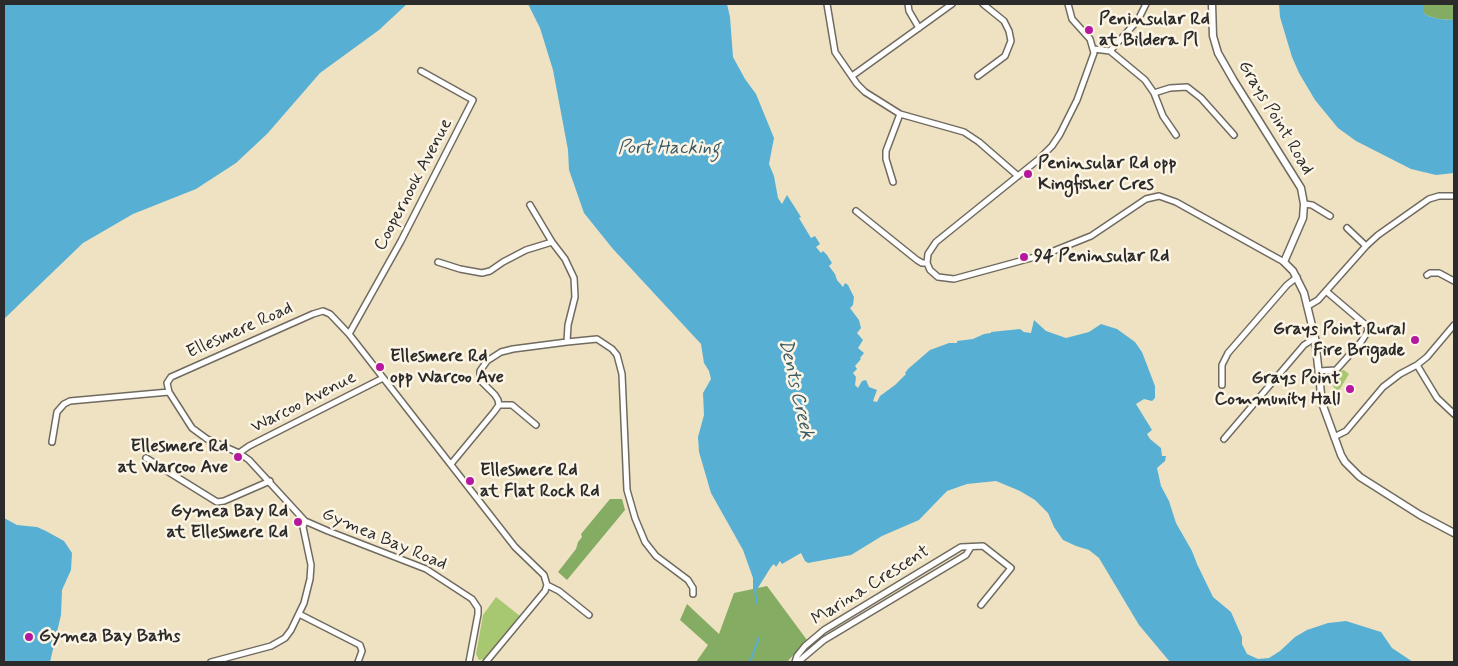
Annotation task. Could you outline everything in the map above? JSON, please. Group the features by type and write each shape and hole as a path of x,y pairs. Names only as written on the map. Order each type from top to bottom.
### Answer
{"street":[{"path":"827,4 835,52 864,92 900,114 964,132 979,142 1018,176"},
{"path":"908,4 909,12 919,28"},
{"path":"852,76 952,4"},
{"path":"978,76 1005,56 1011,41 1004,21 983,4"},
{"path":"1068,4 1072,19 1090,39 1094,49 1092,61 1077,100 1060,134 1048,151 936,242 930,250 927,263 933,274 949,279 966,277 999,268 1046,254 1081,240 1146,199 1160,196 1176,202 1284,262 1297,277 1308,306 1315,338 1322,403 1345,462 1360,477 1420,516 1454,533"},
{"path":"1110,51 1138,20 1146,4"},
{"name":"Grays Point Road","path":"1212,4 1213,36 1218,53 1301,188 1304,204 1303,218 1284,262"},
{"path":"1094,49 1110,51 1145,80 1154,93 1162,116 1176,135"},
{"name":"Coopernook Avenue","path":"349,334 401,241 474,100 421,71"},
{"path":"1154,93 1179,86 1194,90 1234,135"},
{"path":"893,182 886,159 886,151 900,114"},
{"path":"1308,306 1318,300 1378,235 1429,199 1440,196 1454,196"},
{"path":"1304,204 1312,205 1330,216"},
{"path":"530,205 552,242 565,259 574,278 575,297 568,325 567,342"},
{"path":"856,211 917,260 927,263"},
{"path":"1347,228 1366,246"},
{"path":"438,262 482,273 490,271 526,250 552,242"},
{"path":"1427,275 1430,273 1440,274 1454,281"},
{"path":"1222,385 1222,366 1228,353 1287,285 1297,277"},
{"path":"1319,372 1336,370 1362,342 1368,331 1367,326 1326,291"},
{"name":"Ellesmere Road","path":"169,392 167,383 175,375 319,312 330,314 349,334 515,547 544,575 547,585 560,591 588,615"},
{"path":"1334,437 1346,431 1384,386 1427,357 1454,325"},
{"path":"1224,439 1304,345 1315,338"},
{"path":"451,464 498,405 495,395 480,380 480,371 487,361 501,352 513,349 597,339 612,349 617,355 622,374 628,490 635,518 645,542 656,556 688,580 693,588 693,594"},
{"path":"1417,365 1437,398 1454,414"},
{"name":"Warcoo Avenue","path":"239,453 249,446 383,378"},
{"path":"52,442 57,412 64,404 70,401 169,392 192,428 206,439 239,453 249,460 305,521 303,527 311,565 310,579 299,614 291,630 280,642 271,646 212,662"},
{"path":"498,405 512,406 536,425"},
{"path":"146,458 217,502 224,501 270,481"},
{"name":"Gymea Bay Road","path":"305,521 328,532 426,569 472,599 478,608 478,614 469,662"},
{"name":"Marina Crescent","path":"796,662 824,640 966,555 971,548 977,545 986,547 1011,568 981,605"},
{"name":"Marina Crescent","path":"796,662 797,656 811,640 836,622 961,547 971,548"},
{"path":"486,662 545,591 547,585"},
{"path":"299,614 360,645 362,651 358,662"}],"green space":[{"path":"1424,4 1454,4 1454,20 1428,16 1424,13"},
{"path":"1344,370 1349,374 1337,394 1327,374"},
{"path":"610,499 622,499 625,510 567,580 558,572 576,549 582,537 581,534"},
{"path":"767,586 807,640 787,662 696,662 708,645 680,620 687,604 719,634 734,593"},
{"path":"496,597 520,616 484,659 479,660 476,654 483,615"}],"water":[{"path":"4,4 407,4 379,30 320,73 267,134 236,163 196,189 133,214 83,243 4,319"},
{"name":"Port Hacking","path":"528,4 727,4 730,17 733,57 756,94 774,138 769,164 774,176 778,198 782,204 787,195 801,217 799,218 811,238 815,236 820,244 816,247 821,253 823,251 827,255 832,263 829,266 837,280 843,287 845,283 848,285 854,297 853,305 850,308 859,320 861,328 857,333 863,340 858,348 864,353 855,366 857,369 853,373 856,377 855,385 858,388 862,381 866,380 869,387 877,390 873,401 877,402 880,396 895,385 906,374 908,369 930,350 949,343 973,339 991,332 1020,329 1031,333 1034,320 1046,331 1066,338 1089,332 1101,324 1117,329 1135,342 1142,352 1155,386 1155,398 1152,401 1144,399 1136,404 1152,430 1147,434 1161,448 1162,456 1166,456 1165,461 1157,468 1161,486 1169,501 1176,523 1192,551 1213,597 1231,612 1247,654 1258,659 1269,658 1307,630 1328,623 1346,621 1381,632 1392,648 1413,662 1170,662 1139,625 1099,558 1089,550 1063,540 1054,527 1048,513 1035,500 1020,491 996,481 967,484 947,491 919,520 882,536 851,555 808,563 801,553 782,564 780,561 776,567 774,564 771,567 756,591 753,591 753,578 743,550 711,493 699,452 698,437 704,415 703,393 711,379 704,363 701,344 613,249 584,213 569,170 568,150 553,70 540,28"},
{"path":"1279,4 1424,4 1424,13 1428,16 1454,20 1454,173 1436,175 1411,169 1356,141 1338,128 1315,100 1299,73 1280,17"},
{"path":"4,518 17,525 37,527 46,531 64,541 72,553 71,570 62,590 61,615 50,662 4,662"}],"waterway":[{"path":"755,591 757,603"},
{"path":"750,662 759,638"}],"place":[{"name":"Peninsular Rd at Bildera Pl","path":"1089,30"},
{"name":"Peninsular Rd opp Kingfisher Cres","path":"1028,174"},
{"name":"94 Peninsular Rd","path":"1024,257"},
{"name":"Grays Point Rural Fire Brigade","path":"1415,340"},
{"name":"Ellesmere Rd opp Warcoo Ave","path":"380,367"},
{"name":"Grays Point Community Hall","path":"1350,389"},
{"name":"Ellesmere Rd at Warcoo Ave","path":"238,457"},
{"name":"Ellesmere Rd at Flat Rock Rd","path":"470,481"},
{"name":"Gymea Bay Rd at Ellesmere Rd","path":"298,522"},
{"name":"Gymea Bay Baths","path":"29,637"}],"water label":[{"name":"Dents Creek","path":"795,389"}]}
